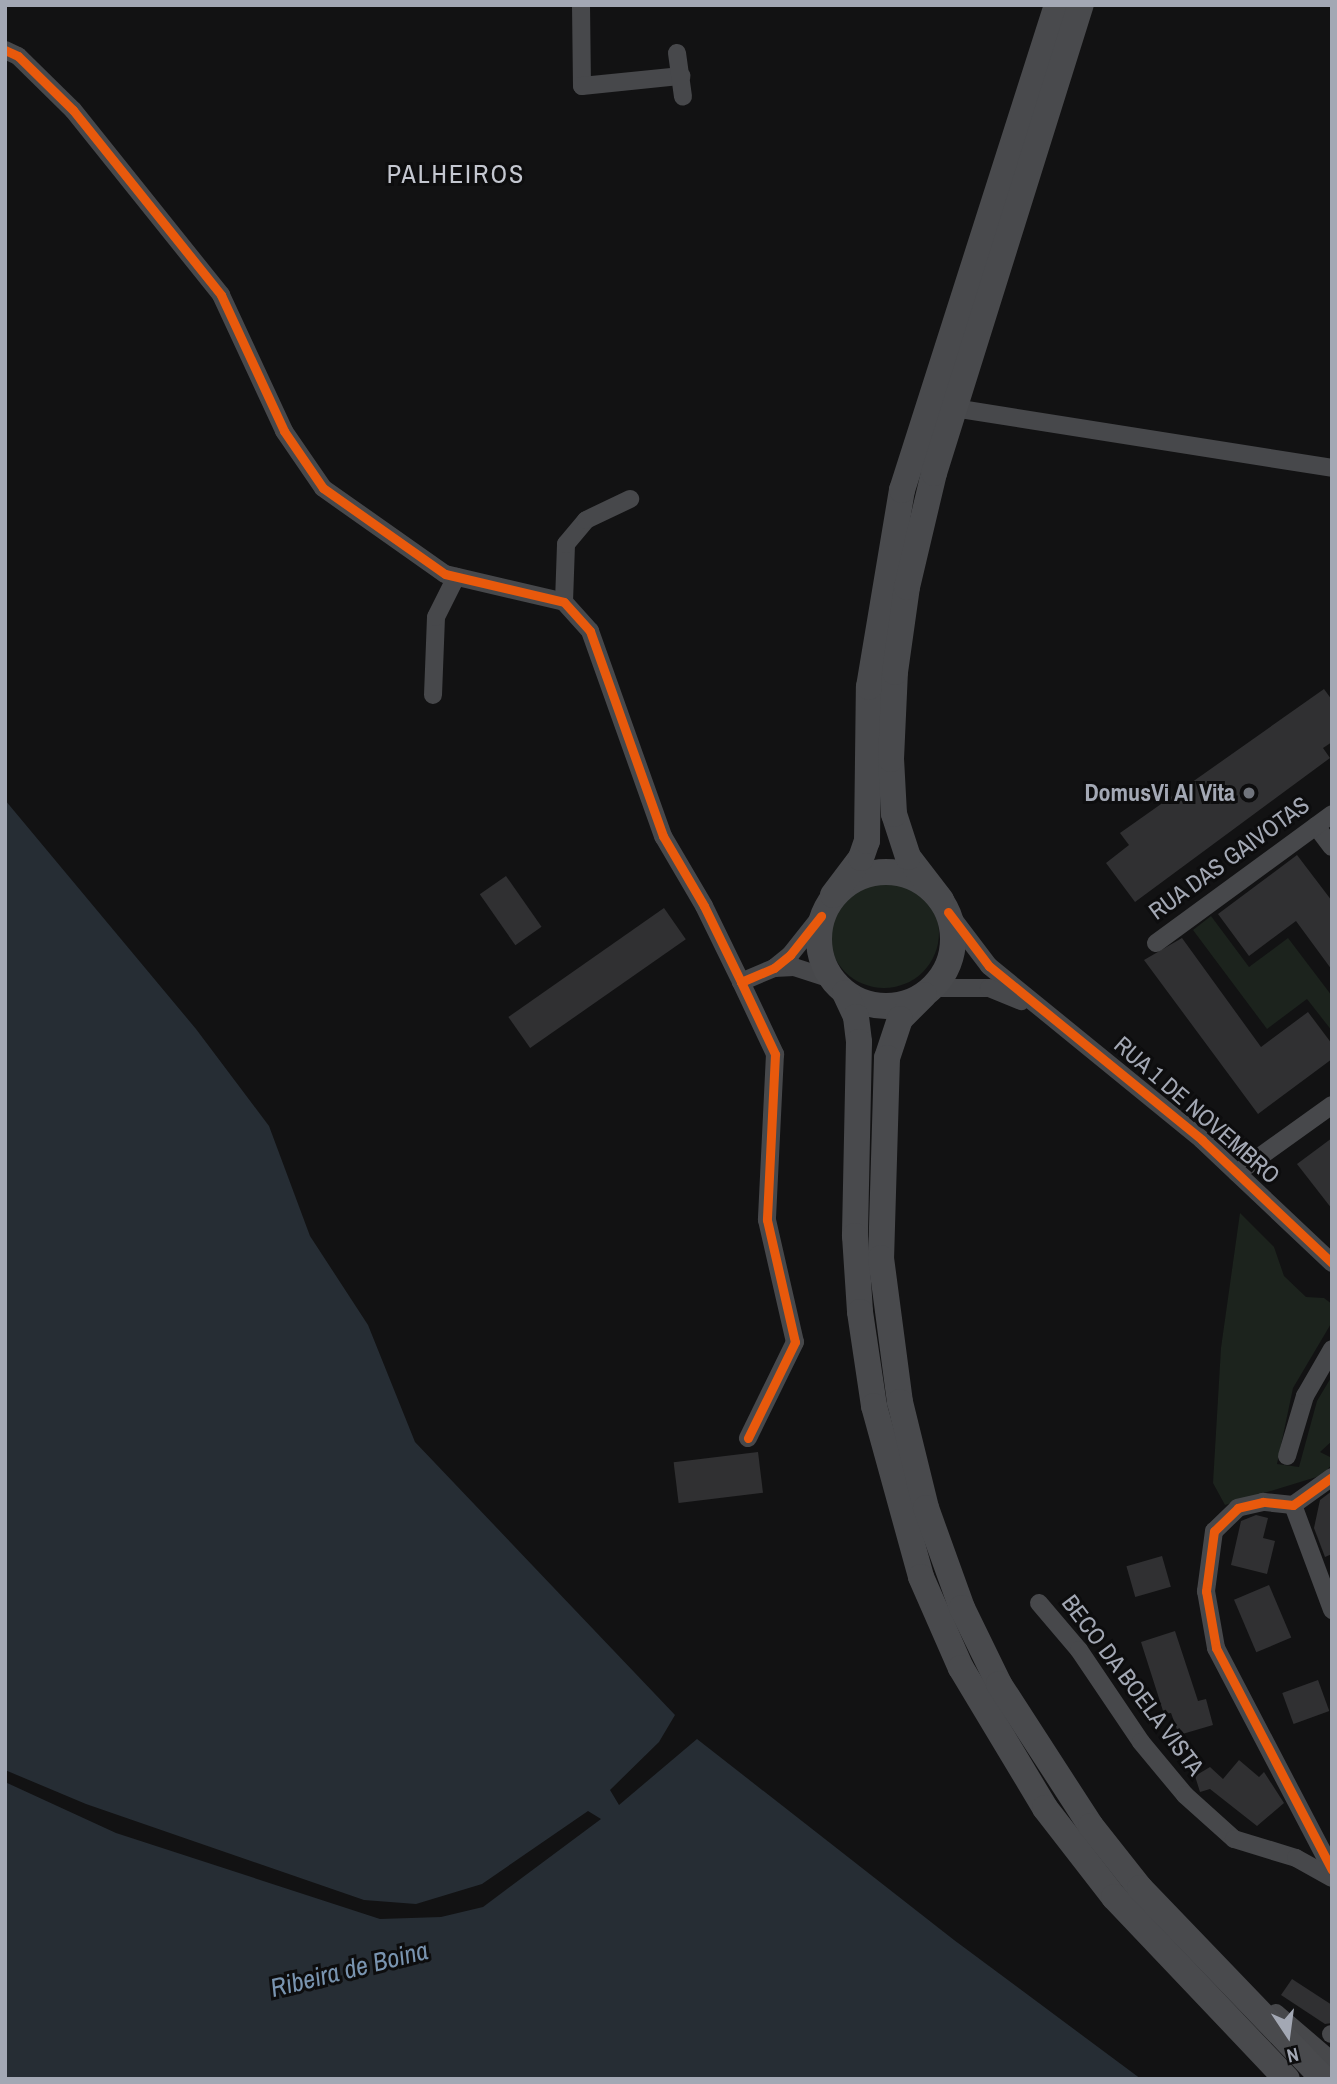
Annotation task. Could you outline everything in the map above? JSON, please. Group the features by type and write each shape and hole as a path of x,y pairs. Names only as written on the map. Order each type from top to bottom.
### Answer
{"main road":[{"path":"1057,5 902,490 869,687 867,841 861,858 827,905 817,938 821,960 856,1017 859,1042 855,1236 860,1312 874,1406 921,1577 961,1668 1045,1808 1114,1897 1287,2079"},
{"path":"1081,5 954,408 907,587 895,672 891,759 899,837 908,857 945,906 952,952 928,991 900,1019 887,1058 879,1206 881,1258 900,1402 926,1508 961,1608 999,1684 1044,1759 1140,1888 1324,2079"},
{"path":"827,905 868,873 888,871 918,880 945,906"},
{"path":"838,986 884,1006 928,991"}],"street":[{"path":"581,5 582,86 681,76"},
{"path":"5,50 18,56 73,110 221,295 284,431 323,488 382,533 456,577 564,603 590,631 663,836 704,906 775,1054 767,1220 795,1342 748,1438"},
{"path":"677,53 683,97"},
{"path":"954,408 1332,468"},
{"path":"564,603 566,544 586,520 631,499"},
{"path":"432,695 436,617 456,577"},
{"name":"RUA DAS GAIVOTAS","path":"1156,943 1332,814"},
{"path":"1316,826 1332,847"},
{"path":"741,982 774,968 804,941 827,905"},
{"path":"945,906 989,966 1034,1006"},
{"path":"774,968 794,967 838,986"},
{"path":"928,991 989,988 1034,1006"},
{"name":"RUA 1 DE NOVEMBRO","path":"1034,1006 1237,1173 1332,1263"},
{"path":"1237,1173 1332,1105"},
{"path":"1287,1456 1305,1396 1332,1349"},
{"path":"1332,1477 1293,1504 1263,1502 1238,1508 1214,1531 1206,1591 1216,1648 1332,1870"},
{"path":"1293,1504 1332,1610"},
{"name":"BECO DA BOELA VISTA","path":"1039,1603 1079,1650 1141,1742 1185,1795 1234,1839 1296,1858 1332,1878"},
{"path":"1191,1942 1332,2061"}],"shaded area":[{"path":"884,878 905,882 923,894 935,912 939,933 935,954 923,972 905,984 884,988 863,984 845,972 833,954 829,933 833,912 845,894 863,882"},
{"path":"1211,916 1249,967 1288,938 1332,996 1332,1031 1307,999 1267,1029 1193,930"},
{"path":"1240,1213 1274,1247 1284,1276 1306,1297 1324,1298 1332,1304 1332,1322 1293,1388 1277,1464 1299,1467 1317,1401 1332,1376 1332,1441 1320,1452 1332,1458 1332,1464 1323,1475 1225,1505 1213,1483 1221,1348"}],"water":[{"name":"Ribeira de Boina","path":"5,800 196,1029 269,1126 310,1236 368,1325 415,1442 675,1715 659,1742 610,1790 619,1805 697,1739 954,1940 1141,2079 5,2079 5,1782 116,1833 380,1919 441,1917 483,1907 601,1819 588,1811 482,1884 416,1904 364,1900 86,1804 5,1770"}],"building":[{"name":"DomusVi Al Vita","path":"1324,689 1332,700 1332,742 1323,748 1330,758 1135,902 1106,863 1129,845 1120,833"},
{"path":"1297,855 1332,901 1332,970 1296,921 1249,956 1218,914"},
{"path":"506,876 542,927 515,945 480,894"},
{"path":"664,908 686,939 530,1048 508,1017"},
{"path":"1182,938 1261,1047 1308,1012 1332,1044 1332,1059 1258,1114 1144,960"},
{"path":"1332,1138 1332,1209 1297,1164"},
{"path":"758,1452 763,1493 679,1503 674,1462"},
{"path":"1332,1491 1332,1554 1325,1557 1314,1528 1320,1500"},
{"path":"1256,1515 1268,1518 1263,1538 1275,1541 1267,1574 1231,1565 1241,1521"},
{"path":"1162,1556 1171,1587 1135,1597 1126,1566"},
{"path":"1269,1585 1291,1637 1256,1652 1234,1600"},
{"path":"1175,1631 1198,1701 1206,1699 1213,1725 1179,1735 1171,1713 1164,1714 1141,1642"},
{"path":"1318,1680 1329,1711 1294,1724 1282,1693"},
{"path":"1239,1760 1259,1777 1264,1772 1284,1803 1257,1826 1210,1789 1200,1792 1195,1776 1210,1767 1223,1779"},
{"path":"1292,1979 1332,2005 1332,2023 1325,2024 1281,1995"}],"cycle path":[{"path":"5,50 18,56 73,110 221,295 284,431 323,488 445,574 564,602 590,631 663,836 704,906 741,982 774,968 790,955 821,916"},
{"path":"948,912 989,966 1202,1140 1332,1263"},
{"path":"741,982 775,1054 767,1220 795,1342 748,1438"},
{"path":"1332,1477 1293,1505 1263,1502 1238,1508 1214,1531 1206,1591 1216,1648 1332,1870"}],"place":[{"name":"DomusVi Al Vita","path":"1249,793"}],"district":[{"name":"PALHEIROS","path":"456,174"}]}
